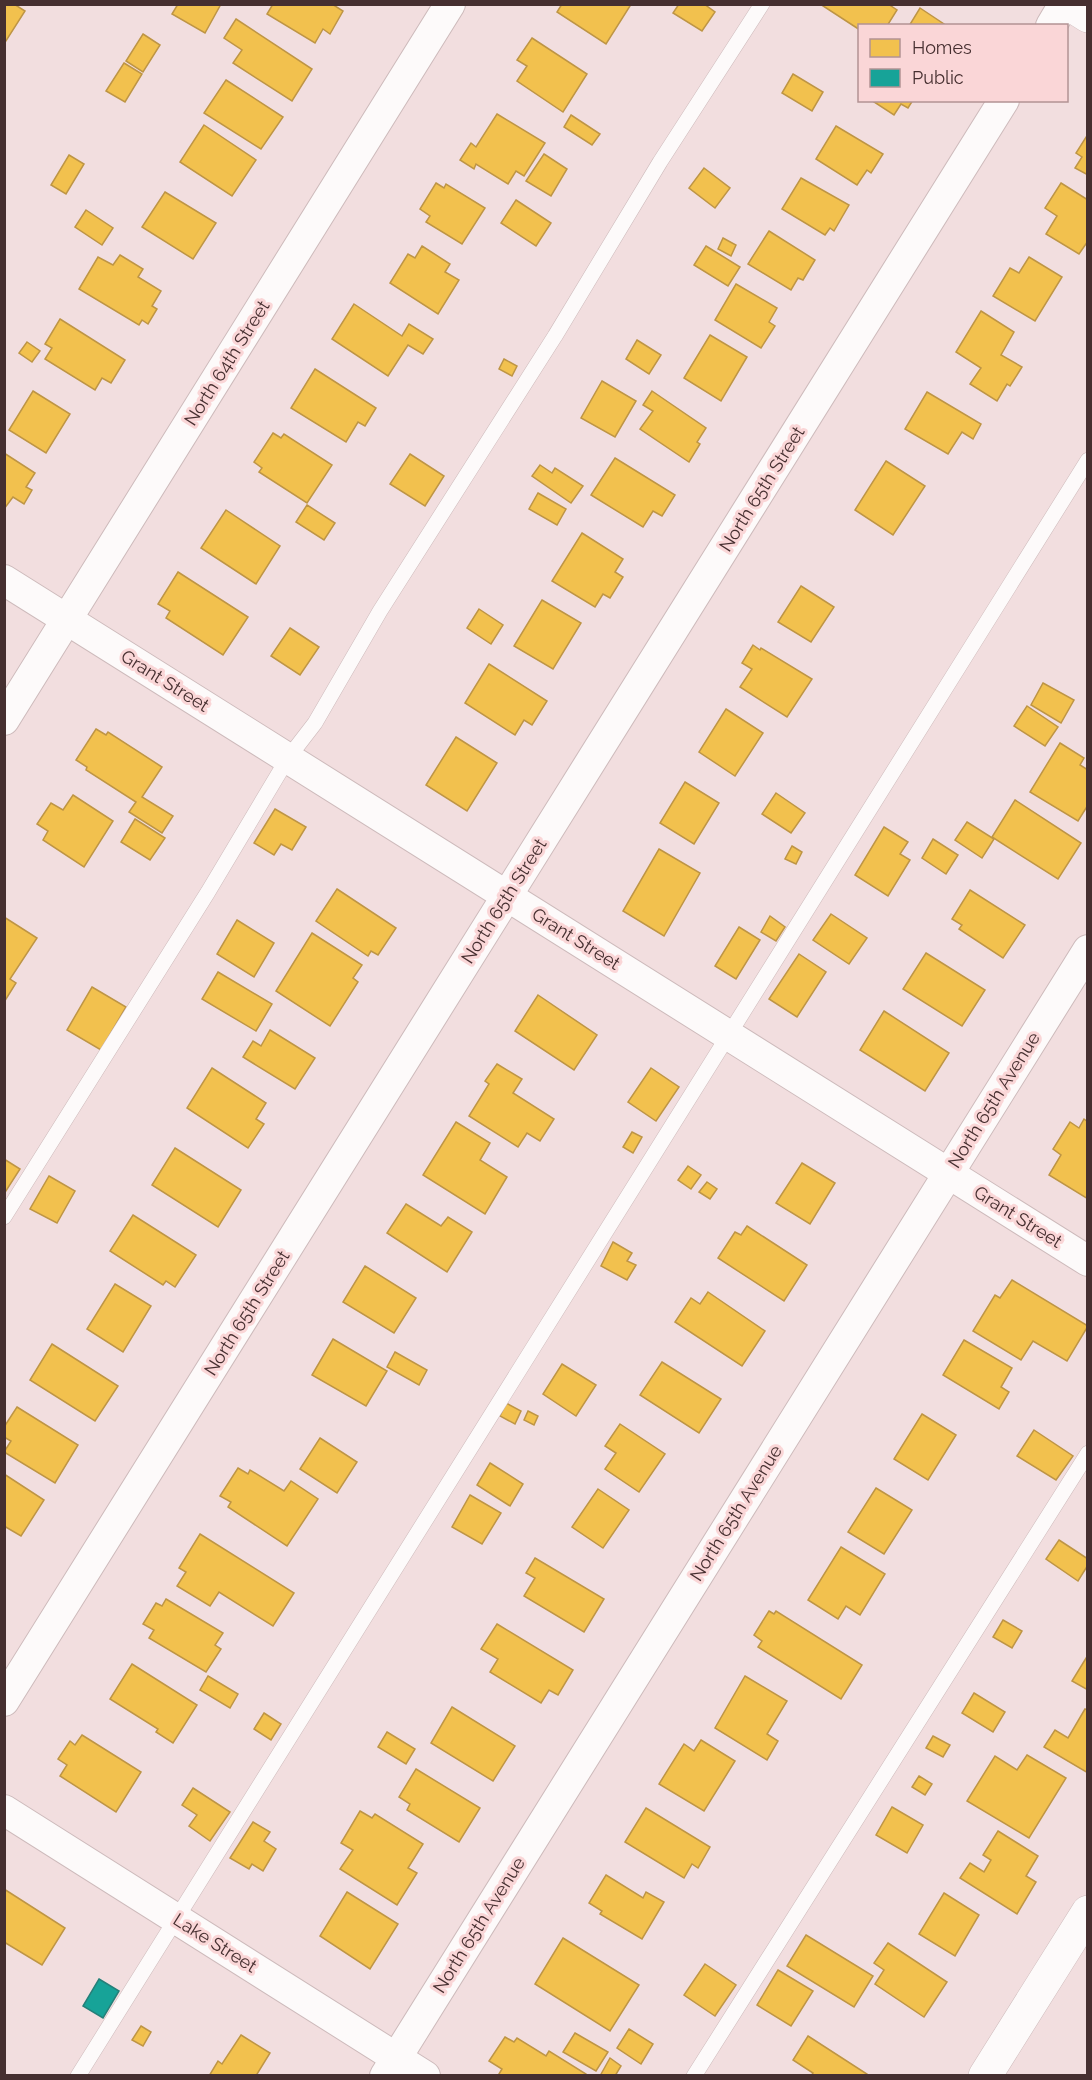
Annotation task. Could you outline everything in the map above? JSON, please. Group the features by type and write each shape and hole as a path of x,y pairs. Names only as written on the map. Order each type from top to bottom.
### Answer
{"street":[{"name":"North 64th Street","path":"4,720 450,4"},
{"path":"1052,24 1064,4"},
{"path":"1069,4 1088,16"},
{"name":"North 65th Street","path":"4,1701 1003,102"},
{"name":"Grant Street","path":"4,580 1088,1261"},
{"name":"North 65th Avenue","path":"391,2067 1088,950"},
{"name":"Lake Street","path":"4,1810 176,1919 391,2067 425,2076"},
{"path":"985,2076 1088,1912"}],"lane":[{"path":"4,1217 208,892 288,758 315,723 380,611 555,336 660,162 762,4"},
{"path":"78,2076 1088,460"},
{"path":"694,2076 1088,1453"}],"building: Homes":[{"path":"4,4 14,4 25,11 4,44"},
{"path":"178,4 221,4 205,33 172,14"},
{"path":"273,4 332,4 343,11 330,34 323,29 315,43 267,14"},
{"path":"562,4 627,4 630,6 606,44 557,12"},
{"path":"679,4 704,4 715,12 702,31 673,13"},
{"path":"820,4 888,4 897,10 888,24 858,24 858,29"},
{"path":"920,8 944,24 910,24"},
{"path":"236,19 312,69 292,101 233,63 242,50 224,38"},
{"path":"143,34 160,45 143,72 126,61"},
{"path":"532,38 587,74 563,112 517,81 527,66 517,60"},
{"path":"124,63 142,74 125,102 106,91"},
{"path":"793,74 823,92 812,111 782,93"},
{"path":"226,80 283,117 261,149 204,113"},
{"path":"874,102 912,102 908,108 901,104 894,115"},
{"path":"497,114 545,143 524,176 516,171 508,184 476,164 474,169 460,160 471,143 476,147"},
{"path":"571,115 600,134 592,145 564,127"},
{"path":"204,125 256,160 232,196 180,162"},
{"path":"836,126 883,154 871,173 867,170 857,185 816,159"},
{"path":"1088,134 1088,175 1075,168 1082,157 1076,153"},
{"path":"544,154 567,169 551,196 526,181"},
{"path":"69,155 84,164 66,194 51,185"},
{"path":"704,168 730,188 715,208 689,188"},
{"path":"801,178 849,205 834,231 830,228 825,235 782,209"},
{"path":"436,183 444,188 446,184 485,208 462,244 426,222 430,216 420,209"},
{"path":"1061,183 1088,200 1088,241 1079,254 1046,234 1057,216 1045,208"},
{"path":"165,192 216,223 193,259 142,227"},
{"path":"516,200 551,223 536,246 501,223"},
{"path":"86,210 113,228 102,245 75,227"},
{"path":"769,231 815,260 803,280 798,278 791,290 748,264"},
{"path":"723,238 736,245 731,256 718,249"},
{"path":"422,246 450,264 445,272 459,280 438,314 390,283 408,254 415,258"},
{"path":"706,246 740,267 728,286 694,265"},
{"path":"120,255 143,269 138,277 161,291 152,306 157,309 148,324 142,320 139,325 79,289 98,257 113,265"},
{"path":"1029,257 1062,277 1035,321 993,296 1010,268 1019,273"},
{"path":"736,284 777,308 769,322 775,326 761,348 715,320"},
{"path":"354,304 402,336 409,324 433,339 423,354 408,345 388,376 332,339"},
{"path":"981,311 1014,332 1001,355 1022,367 1010,386 1007,384 997,401 970,384 981,368 956,352"},
{"path":"60,319 125,360 111,383 102,378 95,390 45,359 52,348 45,344"},
{"path":"710,335 747,357 721,401 684,378"},
{"path":"637,340 661,355 649,374 626,359"},
{"path":"27,342 40,351 32,362 19,353"},
{"path":"504,359 517,366 512,376 499,369"},
{"path":"315,369 376,408 365,426 358,422 346,442 291,408"},
{"path":"602,381 636,401 615,437 581,418"},
{"path":"33,391 70,414 46,453 9,430"},
{"path":"652,391 706,428 689,462 640,429 653,411 643,405"},
{"path":"927,392 981,424 973,439 962,432 948,454 905,429"},
{"path":"273,433 281,438 284,434 332,465 307,503 259,472 262,468 254,462"},
{"path":"4,453 35,473 26,487 32,490 24,504 13,497 4,509"},
{"path":"410,454 444,476 425,506 390,484"},
{"path":"615,458 675,495 662,516 653,511 643,527 591,495"},
{"path":"886,461 925,486 893,535 855,510"},
{"path":"540,465 552,473 555,468 583,486 571,503 532,476"},
{"path":"538,493 566,509 557,525 529,509"},
{"path":"307,505 335,523 324,540 296,522"},
{"path":"226,510 280,546 256,584 201,548"},
{"path":"582,533 623,559 615,572 623,577 610,598 603,594 595,607 552,581"},
{"path":"178,572 248,617 223,655 166,618 170,611 158,604"},
{"path":"801,586 834,607 811,642 778,622"},
{"path":"542,600 581,623 553,669 514,646"},
{"path":"479,609 503,625 491,644 467,628"},
{"path":"290,628 319,647 300,675 271,656"},
{"path":"753,645 812,679 787,717 740,687 752,669 742,663"},
{"path":"489,664 547,701 532,725 524,720 515,735 465,703"},
{"path":"1043,683 1074,700 1061,723 1031,705"},
{"path":"1027,706 1058,727 1045,746 1014,726"},
{"path":"726,709 763,733 735,776 699,752"},
{"path":"96,729 106,735 108,732 162,767 142,797 173,816 162,833 129,812 136,802 86,770 87,767 76,760"},
{"path":"456,737 497,763 467,811 426,785"},
{"path":"1060,743 1084,758 1080,765 1088,770 1088,805 1078,821 1030,792"},
{"path":"685,782 719,803 694,844 660,823"},
{"path":"776,793 805,813 791,833 762,814"},
{"path":"73,795 113,821 84,867 43,840 48,831 37,824 51,803 63,810"},
{"path":"1015,800 1081,843 1058,879 992,837"},
{"path":"275,809 306,827 292,850 281,844 274,855 254,843"},
{"path":"135,819 165,838 150,860 121,842"},
{"path":"967,822 994,839 982,858 955,840"},
{"path":"884,827 908,842 900,854 910,860 888,896 855,875"},
{"path":"933,839 958,855 946,874 922,858"},
{"path":"792,846 802,852 796,864 785,859"},
{"path":"659,849 700,873 664,936 623,911"},
{"path":"337,889 396,928 378,955 371,951 368,956 316,921"},
{"path":"970,890 1025,925 1003,958 959,929 962,925 952,919"},
{"path":"831,914 867,938 849,964 813,940"},
{"path":"770,916 785,927 776,941 761,932"},
{"path":"4,917 37,938 10,979 16,983 6,999 4,997"},
{"path":"237,920 274,943 254,977 217,954"},
{"path":"739,927 760,940 736,979 715,966"},
{"path":"312,933 362,965 353,978 358,982 330,1026 276,991"},
{"path":"926,953 985,990 962,1026 903,989"},
{"path":"799,954 826,972 797,1017 769,999"},
{"path":"218,972 272,1004 256,1031 202,999"},
{"path":"92,987 126,1007 101,1050 67,1030"},
{"path":"538,995 597,1035 574,1070 515,1031"},
{"path":"884,1011 949,1053 925,1091 860,1050"},
{"path":"270,1030 315,1058 295,1089 243,1057 253,1041 261,1046"},
{"path":"497,1064 522,1079 513,1093 554,1119 540,1141 527,1133 518,1147 469,1116 489,1084 485,1081"},
{"path":"212,1068 266,1103 256,1119 264,1124 248,1148 187,1108"},
{"path":"651,1068 679,1087 656,1121 628,1102"},
{"path":"1084,1119 1088,1122 1088,1199 1049,1175 1061,1155 1053,1149 1070,1122 1079,1128"},
{"path":"456,1122 490,1143 480,1160 507,1177 485,1214 423,1175"},
{"path":"632,1132 642,1137 633,1153 623,1147"},
{"path":"175,1148 241,1190 218,1227 152,1185"},
{"path":"4,1159 20,1169 4,1194"},
{"path":"802,1163 835,1183 810,1224 776,1203"},
{"path":"688,1166 701,1175 691,1189 678,1180"},
{"path":"49,1176 75,1191 57,1223 30,1209"},
{"path":"707,1182 717,1189 710,1199 699,1192"},
{"path":"406,1204 441,1226 448,1217 472,1232 447,1272 387,1233"},
{"path":"133,1215 196,1255 175,1287 166,1281 163,1285 110,1251"},
{"path":"747,1226 807,1265 784,1301 718,1258 735,1232 741,1235"},
{"path":"613,1242 632,1253 627,1261 636,1265 627,1280 601,1266"},
{"path":"365,1266 416,1298 394,1333 343,1302"},
{"path":"1012,1280 1088,1326 1067,1361 1033,1341 1021,1360 973,1331 995,1295 1000,1298"},
{"path":"115,1284 151,1306 123,1352 87,1329"},
{"path":"708,1292 765,1331 742,1366 675,1322 691,1298 700,1304"},
{"path":"333,1339 387,1371 366,1406 312,1375"},
{"path":"964,1340 1012,1368 1001,1387 1009,1392 999,1409 943,1375"},
{"path":"52,1344 118,1386 95,1421 30,1380"},
{"path":"395,1352 427,1370 419,1385 387,1367"},
{"path":"662,1362 721,1399 699,1433 640,1395"},
{"path":"562,1364 596,1385 576,1416 543,1394"},
{"path":"506,1403 521,1411 515,1424 500,1416"},
{"path":"17,1407 78,1445 55,1483 4,1452 11,1441 4,1437 4,1427"},
{"path":"528,1411 538,1416 534,1425 524,1420"},
{"path":"922,1414 956,1435 928,1480 894,1459"},
{"path":"620,1424 665,1454 639,1492 605,1469 616,1453 605,1446"},
{"path":"1034,1430 1073,1456 1056,1480 1017,1456"},
{"path":"320,1438 357,1462 337,1493 300,1469"},
{"path":"490,1463 523,1484 510,1506 477,1485"},
{"path":"238,1468 248,1474 250,1470 284,1491 291,1481 318,1499 287,1546 228,1507 231,1502 220,1496"},
{"path":"4,1474 44,1500 21,1536 4,1526"},
{"path":"876,1488 912,1510 884,1554 848,1532"},
{"path":"598,1489 629,1510 603,1548 572,1527"},
{"path":"470,1495 501,1513 482,1544 452,1527"},
{"path":"200,1534 294,1593 273,1626 219,1592 210,1606 177,1586 186,1572 179,1568"},
{"path":"1059,1540 1088,1559 1088,1565 1078,1581 1046,1559"},
{"path":"841,1547 885,1574 860,1615 846,1606 838,1619 808,1600"},
{"path":"535,1558 604,1599 584,1632 524,1596 535,1578 526,1573"},
{"path":"166,1599 223,1633 215,1645 221,1649 206,1672 149,1638 154,1630 143,1624 156,1603 162,1606"},
{"path":"769,1611 774,1614 776,1611 862,1665 841,1699 758,1647 762,1641 754,1635"},
{"path":"1003,1620 1022,1631 1012,1648 993,1637"},
{"path":"497,1624 573,1670 558,1695 549,1690 541,1703 490,1672 498,1659 481,1649"},
{"path":"1088,1655 1088,1690 1072,1681"},
{"path":"132,1664 197,1705 173,1743 156,1732 158,1729 110,1699"},
{"path":"208,1676 238,1694 230,1708 200,1690"},
{"path":"745,1676 787,1701 767,1734 778,1741 767,1760 715,1728"},
{"path":"974,1693 1005,1712 993,1732 962,1713"},
{"path":"452,1707 515,1746 493,1781 431,1743"},
{"path":"1085,1709 1088,1710 1088,1773 1044,1747 1055,1730 1068,1738"},
{"path":"264,1713 281,1724 271,1740 254,1729"},
{"path":"387,1732 415,1749 406,1764 378,1747"},
{"path":"82,1735 141,1772 116,1812 60,1776 67,1765 58,1759 70,1741 75,1745"},
{"path":"933,1736 950,1745 943,1757 926,1748"},
{"path":"701,1740 735,1761 704,1811 659,1784 684,1744 694,1751"},
{"path":"1027,1755 1066,1778 1029,1838 967,1801 995,1756 1017,1770"},
{"path":"416,1769 480,1808 459,1842 407,1810 410,1804 399,1797"},
{"path":"919,1776 932,1784 925,1795 912,1787"},
{"path":"193,1788 230,1812 210,1841 189,1826 197,1815 182,1805"},
{"path":"892,1807 923,1825 907,1853 876,1835"},
{"path":"646,1808 710,1847 698,1868 692,1864 684,1878 625,1842"},
{"path":"360,1811 372,1818 375,1814 423,1844 408,1868 417,1873 397,1905 340,1869 353,1850 341,1843"},
{"path":"253,1822 270,1832 264,1841 276,1849 263,1871 252,1864 249,1869 230,1858"},
{"path":"998,1831 1038,1856 1026,1876 1036,1882 1017,1914 960,1878 970,1863 984,1872 991,1860 983,1855"},
{"path":"606,1875 643,1898 646,1892 664,1902 642,1939 600,1914 602,1911 589,1903"},
{"path":"4,1889 65,1928 42,1965 4,1942"},
{"path":"347,1892 398,1924 370,1969 320,1936"},
{"path":"944,1893 979,1915 955,1956 919,1934"},
{"path":"806,1935 873,1976 854,2007 787,1966"},
{"path":"563,1938 639,1985 610,2031 535,1984"},
{"path":"888,1943 947,1982 924,2017 875,1984 884,1970 874,1963"},
{"path":"705,1964 736,1985 715,2016 684,1995"},
{"path":"778,1970 813,1991 791,2026 757,2005"},
{"path":"141,2026 151,2032 143,2046 132,2040"},
{"path":"629,2029 653,2044 641,2064 617,2048"},
{"path":"575,2033 608,2052 596,2071 563,2052"},
{"path":"241,2035 270,2053 257,2074 260,2076 209,2076 218,2061 222,2064"},
{"path":"808,2036 870,2076 811,2076 813,2073 793,2060"},
{"path":"505,2037 514,2042 517,2038 546,2056 549,2051 586,2074 585,2076 501,2076 499,2074 502,2069 489,2061"},
{"path":"610,2058 621,2066 615,2076 600,2076"}],"building: Public":[{"path":"99,1979 119,1991 103,2018 83,2006"}]}
